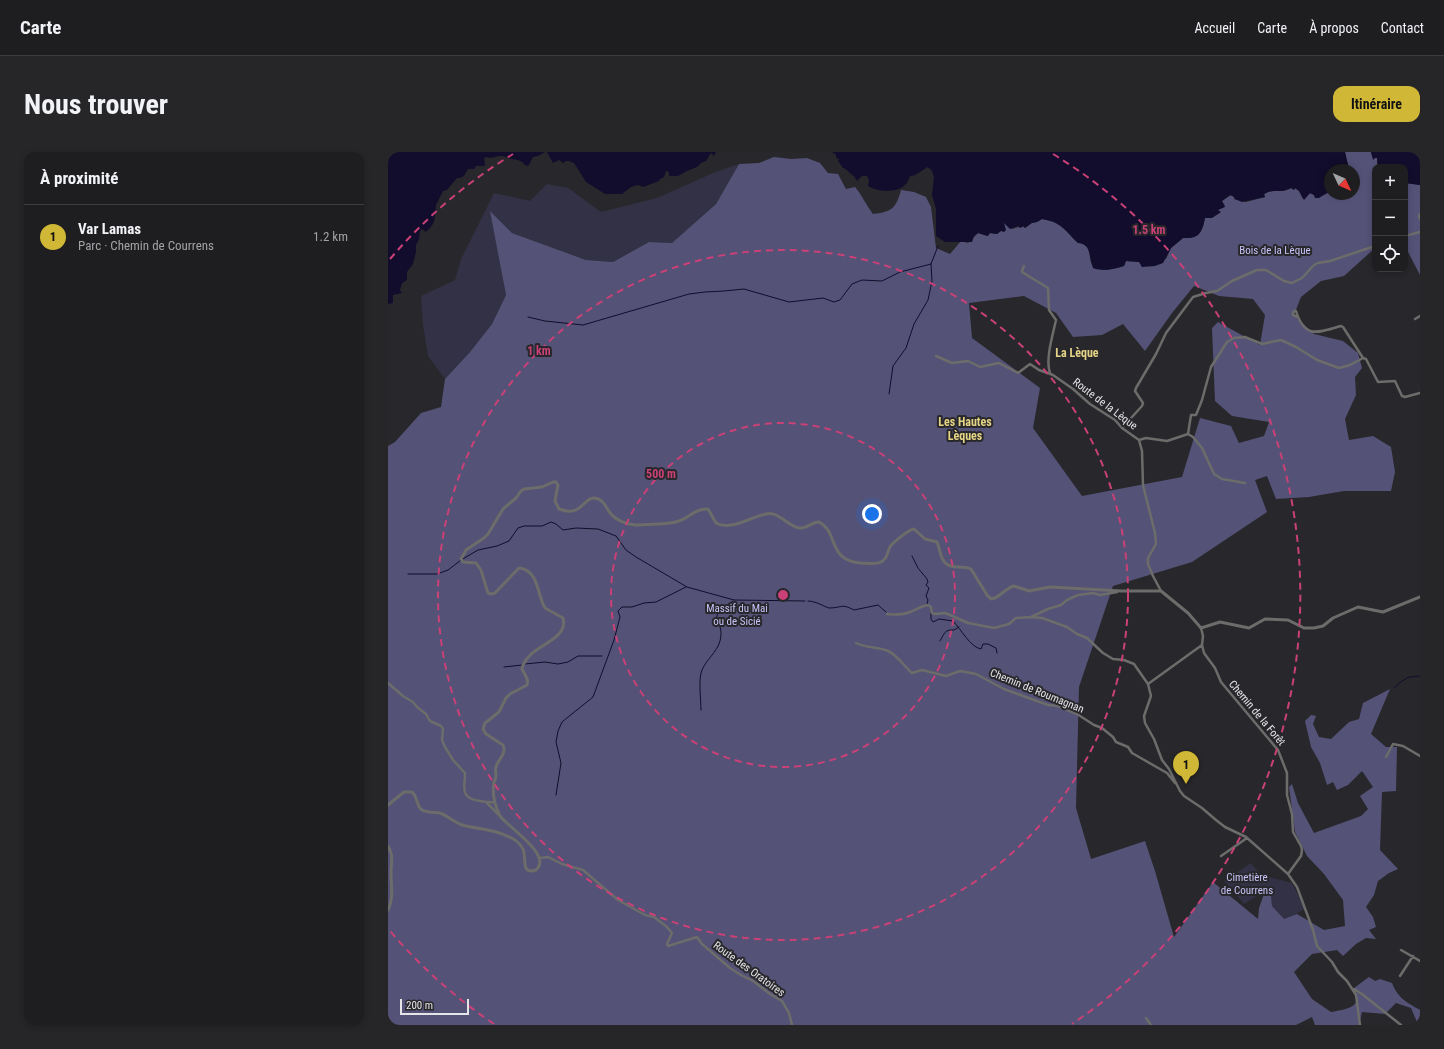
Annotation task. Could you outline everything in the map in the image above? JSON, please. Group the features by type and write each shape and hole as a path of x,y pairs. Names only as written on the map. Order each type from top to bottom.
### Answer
{"street":[{"path":"1420,214 1420,219"},
{"path":"1408,235 1420,232"},
{"path":"1122,428 1142,406 1143,403 1135,391 1136,388 1156,354 1166,333 1193,298 1217,291 1232,281 1258,270 1266,270 1292,283 1302,278 1314,265 1318,263 1330,262 1372,247"},
{"path":"1024,266 1022,272 1048,288 1049,310 1056,320 1049,353 1048,370 1050,374"},
{"path":"1415,319 1420,316"},
{"path":"1298,317 1299,321 1305,328 1314,332 1325,331 1341,326 1363,358 1366,359 1378,382 1395,381 1402,396 1405,397 1420,392"},
{"path":"1188,434 1191,415 1196,415 1202,400 1211,367 1227,342 1234,338 1245,337 1262,344 1281,340 1296,347 1316,360 1339,368 1350,365 1363,358"},
{"name":"Route de la Lèque","path":"936,356 952,363 968,361 980,367 999,363 1016,373 1030,364 1039,370 1050,374 1073,389 1090,404 1115,420 1122,428 1139,440 1142,451 1143,485 1155,533 1156,544 1148,558 1148,564 1161,591"},
{"path":"1139,440 1146,438 1167,441 1188,434 1193,437 1202,448 1214,474 1222,479 1245,483"},
{"path":"501,816 495,802 494,786 496,776 495,768 504,750 503,745 486,734 483,729 485,723 499,712 506,698 510,694 526,686 528,682 522,668 523,663 539,648 560,635 564,622 563,618 545,608 536,582 532,575 525,569 519,568 495,593 491,594 488,593 481,570 476,563 463,562 461,559 466,550 488,534 503,509 524,489 542,487 553,482 556,482 558,487 555,501 558,509 565,512 575,511 590,499 594,498 600,500 615,517 629,524 635,525 680,521 692,513 702,509 708,509 716,523 724,526 768,513 779,516 794,526 800,528 804,528 810,524 819,522 826,527 841,556 848,560 860,563 882,562 886,557 890,546 909,530 914,529 925,539 937,542 941,557 947,564 956,567 968,567 971,569 987,595 993,599 1014,586 1029,591 1050,587 1121,591 1161,591 1188,613 1201,628 1220,622 1249,628 1265,619 1288,620 1304,628 1314,628 1323,626 1333,618 1358,607 1383,612 1420,597"},
{"path":"1031,617 1061,605 1067,600 1078,595 1093,593 1100,595 1121,591"},
{"path":"888,614 898,615 911,612 922,606 928,605 931,607 932,613 945,614 968,623 994,628 1009,624 1016,618 1042,618 1062,625 1087,638 1103,653 1113,658 1134,664 1148,684 1150,699 1144,719 1162,760 1169,769 1184,796 1202,808 1207,814 1225,827 1247,838 1288,874 1297,887 1313,930 1317,946 1353,989 1362,994 1401,1025"},
{"name":"Chemin de la Forêt","path":"1201,628 1203,636 1202,645 1221,682 1278,750 1283,760 1287,773 1287,795 1292,814 1292,832 1302,850 1300,856 1288,874"},
{"name":"Chemin de Roumagnan","path":"856,643 861,646 887,651 912,673 922,670 946,676 960,672 976,674 1004,689 1048,705 1058,706 1077,714 1108,732 1116,742 1128,747 1132,753 1166,773 1177,785"},
{"path":"1148,684 1202,645"},
{"path":"388,683 403,696 413,702 426,714 430,721 441,726 442,740 445,747 453,760 465,773 464,790 466,796 487,802 495,802"},
{"path":"1386,757 1393,744 1403,746 1420,756"},
{"path":"388,805 404,792 409,791 415,796 421,809 442,814 458,823 501,834 516,841 523,850 524,865 530,871 538,869 540,858 526,840 487,802"},
{"path":"1221,856 1247,838"},
{"path":"388,846 393,860 391,872 392,898 388,910"},
{"name":"Route des Oratoires","path":"540,858 548,857 562,864 583,870 618,900 645,915 656,919 667,927 672,933 667,944 668,946 697,937 702,944 730,968 753,981 782,1002 789,1013 792,1025"},
{"path":"1402,950 1420,961"},
{"path":"1400,976 1413,956"},
{"path":"1353,989 1358,1006 1360,1025"},
{"path":"1146,1018 1151,1025"}],"green space":[{"name":"Massif du Mai ou de Sicié","path":"1345,152 1371,152 1371,154 1377,158 1377,164 1372,164 1372,251 1344,276 1321,281 1301,297 1294,315 1314,334 1343,341 1358,353 1362,368 1355,377 1356,395 1345,419 1349,440 1373,436 1391,447 1395,472 1391,491 1344,491 1309,497 1276,499 1267,476 1255,480 1267,512 1192,562 1113,586 1079,687 1076,808 1091,859 1145,841 1174,937 1213,882 1258,919 1259,908 1265,891 1271,896 1272,906 1284,919 1297,914 1324,930 1345,926 1343,900 1324,874 1307,856 1295,832 1289,787 1292,784 1298,803 1314,833 1361,816 1368,809 1360,796 1373,787 1362,771 1348,785 1337,790 1333,782 1327,785 1320,763 1311,747 1305,721 1311,715 1316,716 1313,724 1319,737 1331,739 1349,722 1359,719 1363,703 1390,689 1371,734 1386,747 1397,747 1396,791 1382,792 1380,850 1398,869 1389,873 1378,881 1374,895 1366,907 1373,917 1376,927 1369,930 1376,939 1366,938 1356,944 1343,956 1337,950 1312,954 1294,972 1312,999 1331,1012 1348,1008 1355,1004 1357,1000 1354,988 1369,977 1375,981 1380,979 1392,983 1403,999 1420,1010 1420,1025 1412,1025 1417,1022 1411,1008 1396,1003 1385,1014 1362,1012 1359,1025 1315,1025 1312,1017 1296,1025 388,1025 388,446 395,442 421,413 441,407 445,379 470,352 492,324 506,295 490,211 512,233 586,260 613,262 649,242 672,243 716,204 739,164 759,163 774,157 791,159 807,158 820,163 828,173 838,174 846,189 855,187 873,214 888,211 892,208 897,201 901,190 914,192 926,197 931,207 936,248 950,254 961,241 968,243 978,233 987,236 990,233 997,234 1004,226 1004,223 1012,229 1022,226 1025,228 1031,223 1042,219 1054,221 1065,228 1073,238 1088,247 1091,263 1107,270 1124,266 1126,261 1140,262 1166,259 1171,248 1183,238 1193,237 1199,234 1203,227 1205,218 1218,214 1220,211 1218,211 1218,209 1225,206 1222,201 1231,195 1234,199 1246,202 1265,197 1264,194 1268,192 1284,191 1291,188 1294,190 1295,188 1299,191 1303,199 1310,193 1315,197 1324,195 1324,200 1360,200 1360,164 1348,164","holes":["1194,286 1219,296 1253,299 1265,315 1260,345 1218,322 1212,328 1215,401 1232,416 1269,422 1264,436 1239,443 1231,426 1200,418 1182,477 1082,496 1033,428 1040,388 972,338 969,303 1024,296 1056,313 1073,337 1102,335 1123,324 1145,351 1172,313"]},
{"path":"739,164 716,204 672,243 649,242 613,262 586,260 512,233 491,212 506,295 492,324 470,352 445,379 428,356 423,325 421,296 455,280 461,259 494,193 530,201 547,184 568,188 601,212 657,198 713,173"},
{"path":"1408,183 1420,185 1420,275 1408,252"},
{"name":"Cimetière de Courrens","path":"1251,863 1261,875 1292,883 1305,909 1284,920 1272,906 1272,901 1265,891 1244,904 1224,881"}],"shaded area":[{"path":"388,152 545,152 533,157 529,165 526,166 520,161 504,156 490,158 486,157 484,158 484,166 476,166 474,169 468,169 464,176 457,178 447,190 443,191 436,205 436,213 433,224 426,232 422,229 420,231 413,264 407,272 407,280 402,283 400,290 402,293 393,295 393,303 388,304"},
{"path":"547,152 716,152 714,156 711,153 706,161 697,167 678,176 669,176 669,172 666,171 664,177 659,181 643,187 638,185 631,187 622,194 605,194 586,182 574,163 566,161 563,163 559,160 553,163"},
{"path":"832,152 1345,152 1348,164 1324,164 1324,195 1319,198 1315,198 1314,195 1310,193 1304,200 1299,191 1295,188 1294,190 1291,188 1284,191 1271,191 1264,194 1265,197 1242,202 1230,195 1222,201 1225,207 1218,210 1221,212 1212,218 1205,218 1203,228 1199,234 1193,237 1183,238 1171,248 1163,263 1155,266 1142,267 1139,262 1126,261 1124,266 1105,270 1093,268 1086,246 1078,243 1059,225 1042,219 1025,228 1024,226 1020,228 1018,226 1010,229 1004,223 1006,230 1004,232 1001,231 997,234 990,233 988,236 978,233 974,236 972,242 945,242 936,236 936,209 932,195 934,177 932,171 928,167 915,175 910,176 902,188 887,191 877,190 868,186 869,180 867,176 862,176 857,181 854,176 843,168 838,161 839,159 836,158 836,155"},
{"path":"1371,152 1420,152 1420,185 1408,183 1408,164 1378,164 1377,158 1373,160"}],"waterway":[{"path":"528,317 545,321 583,325 689,294 744,289 789,302 823,298 834,302 840,300 852,284 862,280 882,281 900,272 931,264 938,246"},
{"path":"889,394 893,366 906,348 914,324 928,300 932,281 931,264"},
{"path":"408,574 437,574 448,570 478,550 497,546 509,541 518,528 524,526 542,526 551,522 563,530 576,528 598,529 616,536 626,550 687,587 734,600 805,601"},
{"path":"912,556 928,582 926,585 929,588 926,596 928,600 927,604"},
{"path":"556,795 561,763 556,742 558,731 562,722 593,697 614,640 620,617 618,611 622,607 632,607 644,603 656,602 686,587"},
{"path":"701,710 700,684 702,670 719,645 720,641 721,633 717,616 724,607 733,601"},
{"path":"808,601 829,608 844,606 854,610 878,605 886,612"},
{"path":"931,613 931,619 933,622 939,619 953,621 977,648 981,649 983,644 988,644 996,648 997,653"},
{"path":"940,641 946,631 954,630 959,627"},
{"path":"525,664 545,662 558,664 568,662 578,656 602,656"},
{"path":"504,667 522,665"},
{"path":"1394,688 1409,677 1420,676"}],"place":[{"name":"Var Lamas","path":"1186,784"}],"district":[{"name":"La Lèque","path":"1077,353"},
{"name":"Les Hautes Lèques","path":"965,429"}],"park label":[{"name":"Bois de la Lèque","path":"1275,250"}]}
